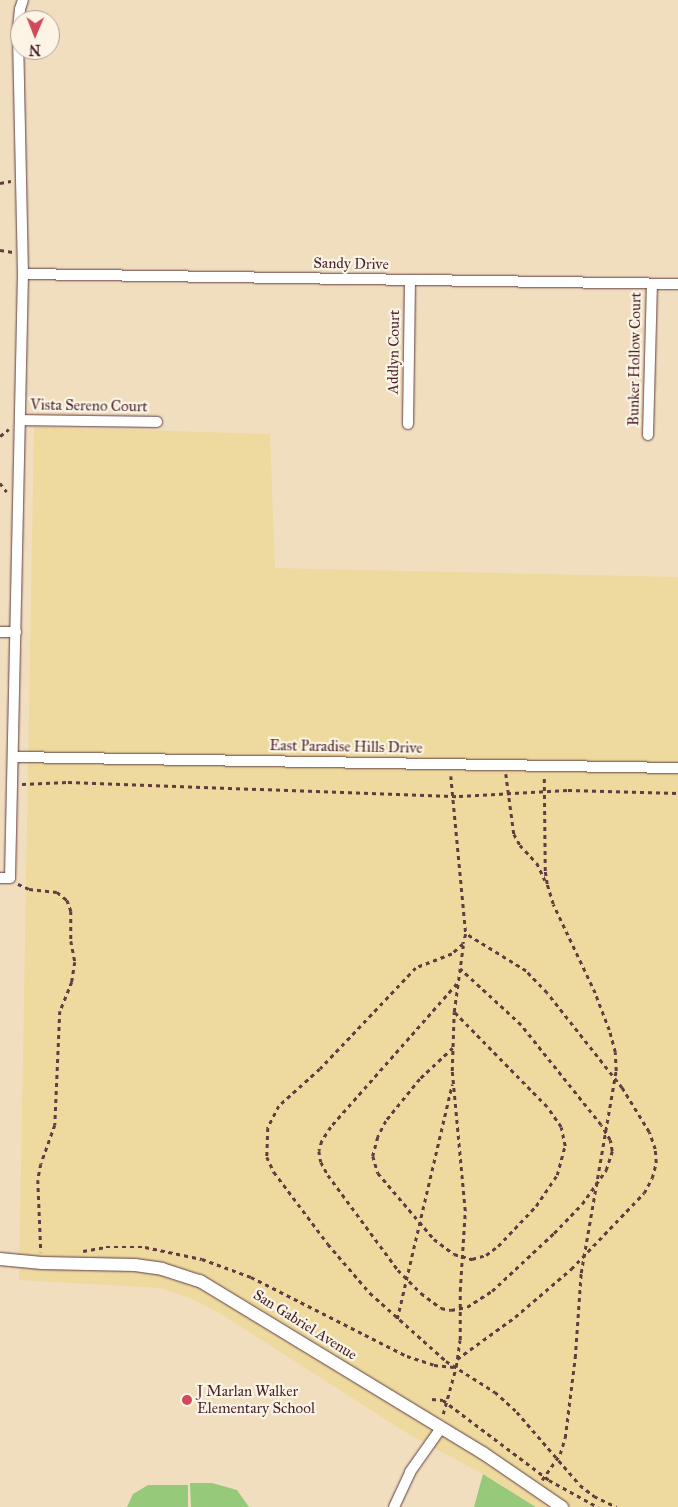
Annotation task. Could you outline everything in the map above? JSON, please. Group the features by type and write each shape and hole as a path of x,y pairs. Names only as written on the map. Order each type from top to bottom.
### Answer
{"street":[{"path":"5,878 13,757 16,632 23,274 18,28 23,0"},
{"name":"Sandy Drive","path":"23,274 678,284"},
{"name":"Addlyn Court","path":"408,424 410,280"},
{"name":"Bunker Hollow Court","path":"648,435 652,284"},
{"name":"Vista Sereno Court","path":"20,420 157,422"},
{"path":"0,632 16,632"},
{"name":"East Paradise Hills Drive","path":"13,757 678,768"},
{"name":"San Gabriel Avenue","path":"0,1258 42,1263 135,1265 162,1269 200,1281 441,1428 562,1507"},
{"path":"394,1507 410,1472 441,1428"}],"path":[{"path":"441,1428 456,1368 460,1340 465,1206 452,1080 454,1012 466,934 450,764"},
{"path":"505,765 514,834 520,845 536,863 547,884 553,904 595,993 615,1052 616,1080 583,1257 569,1410 563,1447 557,1460 535,1489"},
{"path":"543,766 547,884"},
{"path":"17,784 68,782 453,795 568,790 678,793"},
{"path":"5,878 24,888 61,894 67,900 71,911 71,941 75,962 74,978 60,1011 56,1120 38,1180 42,1263"},
{"path":"457,1358 515,1317 583,1257 644,1193 652,1178 656,1164 655,1149 649,1132 616,1080 529,974 466,934"},
{"path":"463,944 452,954 424,964 406,978 320,1069 279,1106 270,1121 266,1135 267,1157 274,1172 328,1244 370,1293 397,1319 456,1368 494,1392 517,1412 586,1491 617,1507"},
{"path":"458,984 331,1127 320,1146 322,1165 406,1280 441,1308 460,1309 478,1300 518,1268 576,1211 606,1170 611,1156 611,1145 606,1134 521,1026 460,969"},
{"path":"453,1048 420,1079 397,1106 381,1130 374,1151 374,1162 378,1173 441,1246 462,1258 476,1259 486,1255 502,1243 526,1218 557,1175 564,1146 560,1128 547,1107 454,1012"},
{"path":"397,1319 452,1080"},
{"path":"80,1251 145,1247 202,1259 251,1277 407,1356 434,1365 456,1368"},
{"path":"432,1399 446,1403 544,1477 598,1507"}],"green space":[{"path":"483,1474 536,1507 474,1507"},
{"path":"190,1483 212,1483 237,1490 249,1507 191,1507"},
{"path":"148,1485 188,1485 188,1507 127,1507 133,1494"}],"sand":[{"path":"34,427 270,434 275,568 678,577 678,1507 536,1507 483,1474 410,1435 221,1314 192,1299 160,1288 19,1280"}],"place":[{"name":"J Marlan Walker Elementary School","path":"187,1400"}]}
